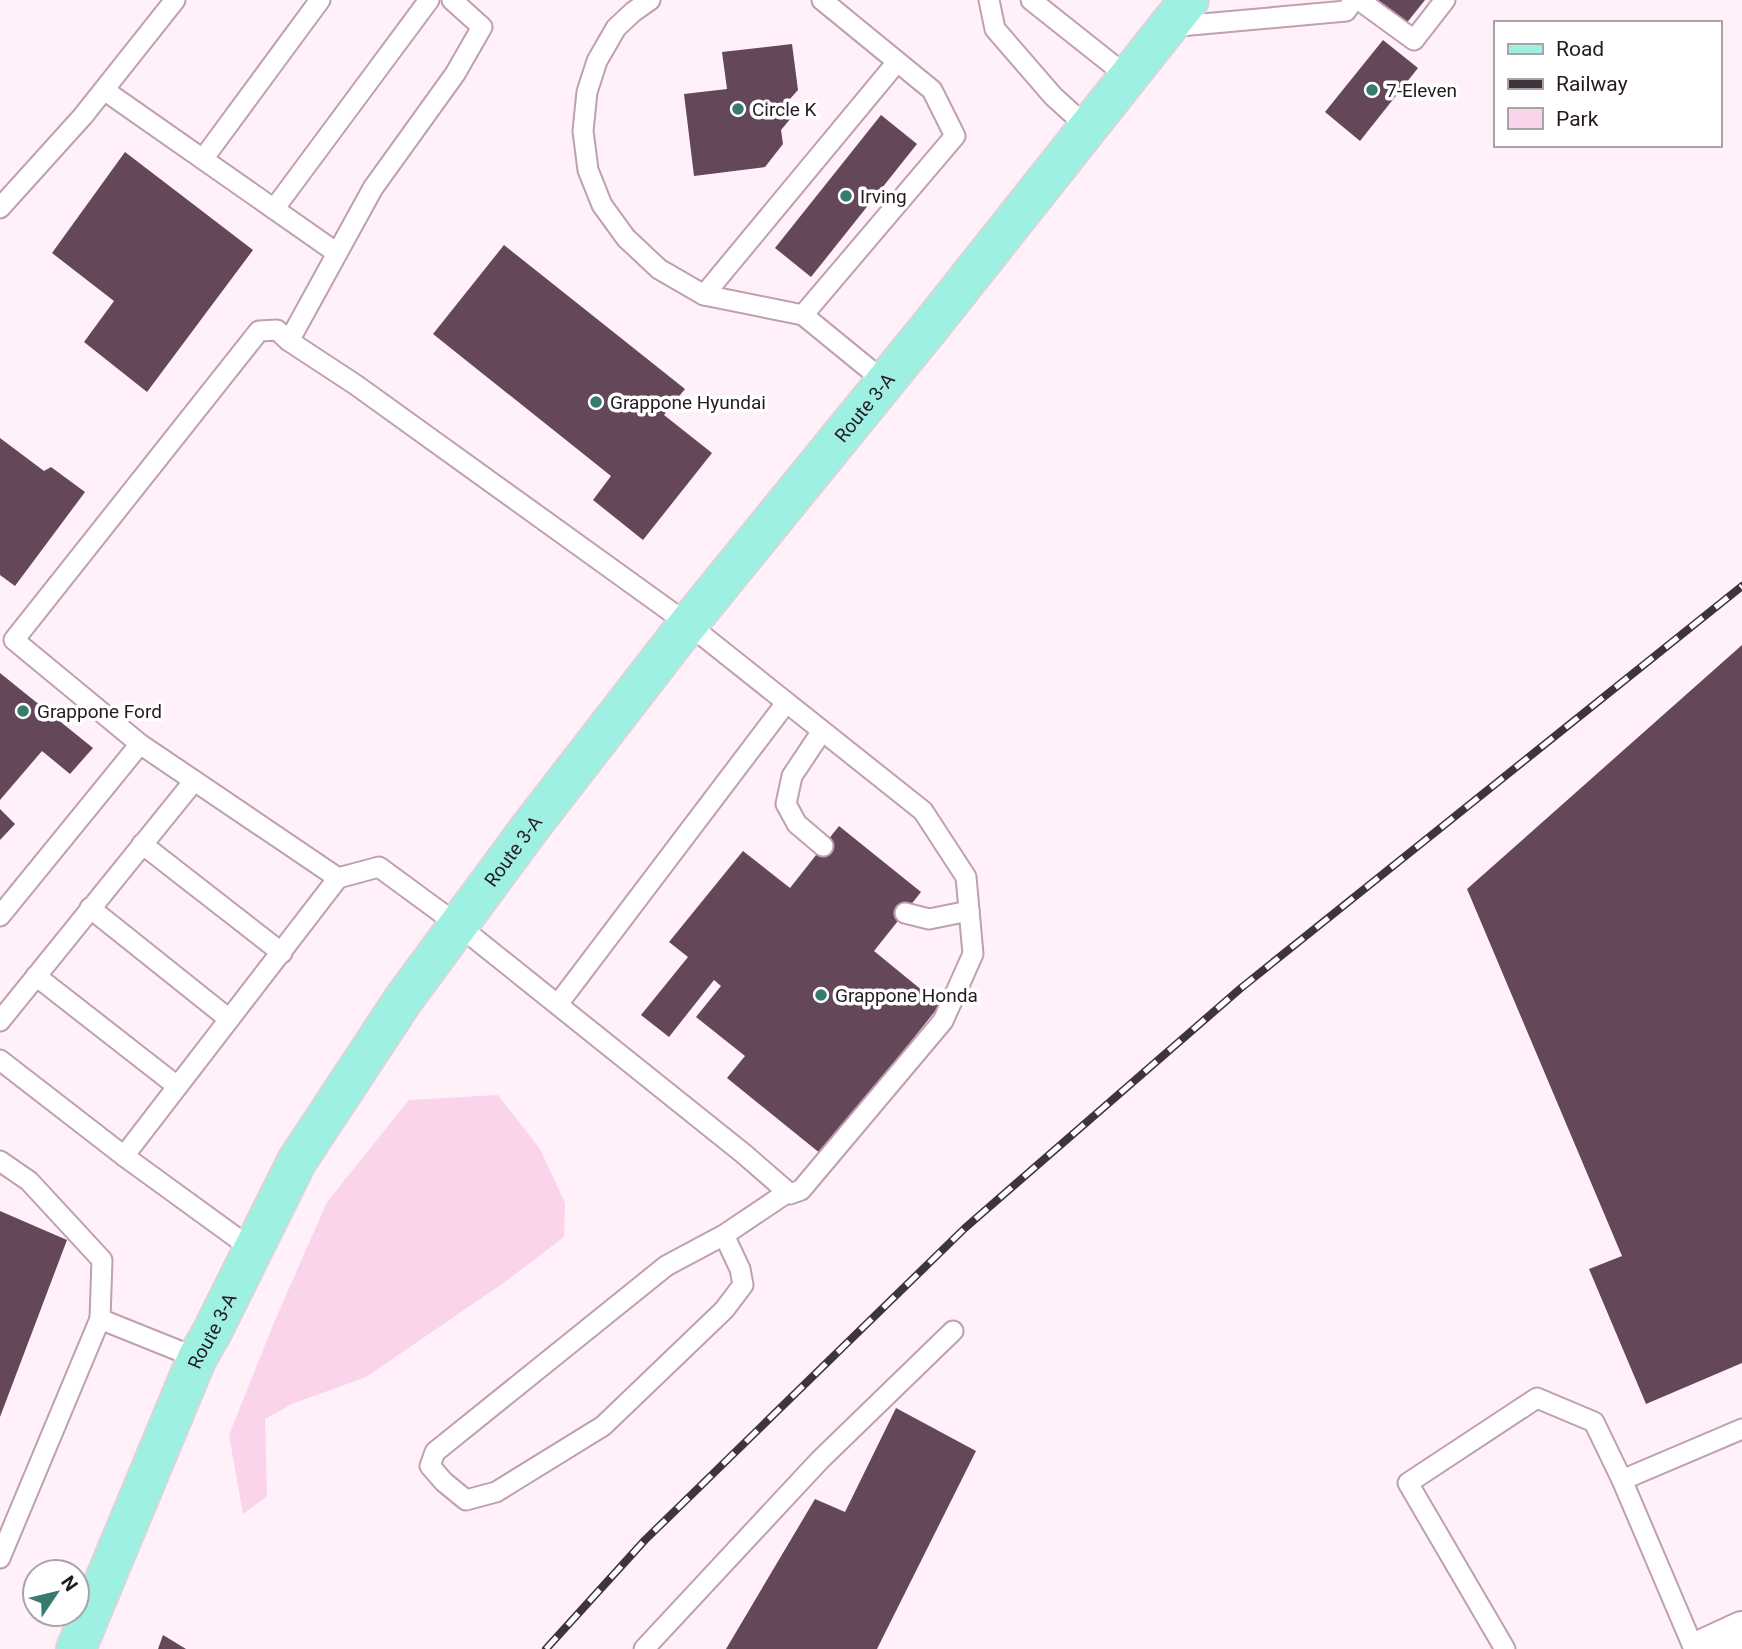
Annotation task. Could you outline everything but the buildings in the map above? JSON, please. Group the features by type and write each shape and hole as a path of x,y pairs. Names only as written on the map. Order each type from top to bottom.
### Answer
{"main road":[{"name":"Route 3-A","path":"76,1649 197,1358 297,1161 402,1000 688,624 885,382 1178,13"}],"street":[{"path":"1703,1649 1742,1631"}],"lane":[{"path":"0,208 83,116 175,0"},
{"path":"203,159 320,0"},
{"path":"274,209 429,0"},
{"path":"289,341 373,188 455,74 482,27 452,0"},
{"path":"650,0 616,28 597,61 587,92 583,131 588,170 602,205 626,238 659,269 704,295 803,315 885,382"},
{"path":"803,315 955,136 932,90 822,0"},
{"path":"989,0 995,29 1084,132"},
{"path":"1031,0 1128,77"},
{"path":"1178,13 1346,10 1361,1 1414,40 1445,0"},
{"path":"704,295 897,62"},
{"path":"104,90 337,253"},
{"path":"124,1156 338,878 379,867 558,1004 790,1194 801,1190 943,1021 973,954 966,877 923,811 688,624 277,330 259,331 7,637 140,744 338,878"},
{"path":"558,1004 786,703"},
{"path":"822,731 792,776 786,804 797,824 823,846"},
{"path":"0,916 140,744"},
{"path":"0,1021 194,780"},
{"path":"142,844 282,953"},
{"path":"90,908 229,1019"},
{"path":"905,913 929,919 969,911"},
{"path":"36,976 177,1086"},
{"path":"0,1060 124,1156 252,1249"},
{"path":"0,1161 29,1181 102,1260 100,1319 0,1558"},
{"path":"724,1235 740,1269 743,1285 724,1310 603,1426 496,1492 467,1500 444,1482 430,1466 435,1452 666,1266 724,1235 788,1192"},
{"path":"100,1319 197,1358"},
{"path":"644,1649 820,1460 953,1331"},
{"path":"1505,1649 1408,1483 1537,1398 1594,1422 1622,1480 1694,1649"},
{"path":"1622,1480 1742,1429"}],"green space":[{"path":"498,1095 540,1149 565,1203 564,1237 502,1284 366,1377 292,1404 265,1419 267,1496 243,1514 229,1435 327,1202 409,1100"}],"railway":[{"path":"546,1649 645,1540 965,1228 1241,988 1742,586"}],"place":[{"name":"7-Eleven","path":"1372,90"},
{"name":"Circle K","path":"738,109"},
{"name":"Irving","path":"846,196"},
{"name":"Grappone Hyundai","path":"596,402"},
{"name":"Grappone Ford","path":"23,711"},
{"name":"Grappone Honda","path":"821,995"}]}
